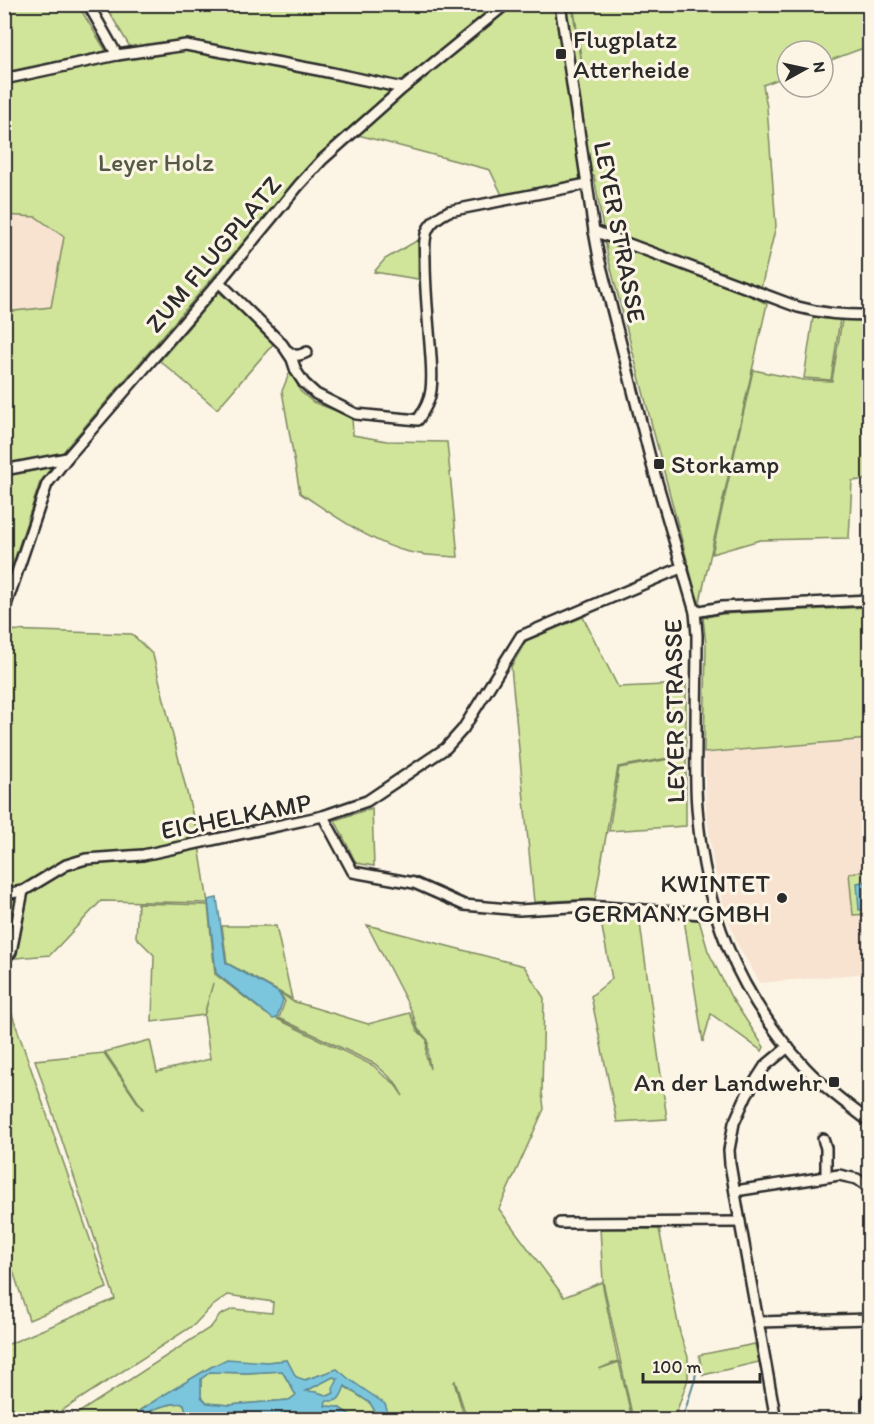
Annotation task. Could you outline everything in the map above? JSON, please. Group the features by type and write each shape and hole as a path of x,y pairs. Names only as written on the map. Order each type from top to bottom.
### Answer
{"street":[{"path":"88,4 117,55"},
{"name":"ZUM FLUGPLATZ","path":"4,611 47,483 67,458 322,160 403,88 506,4"},
{"name":"LEYER STRASSE","path":"560,4 599,258 652,465 695,612 697,807 704,864 715,912 723,937 741,977 771,1026 806,1068 870,1122"},
{"path":"4,79 117,55 186,45 403,88"},
{"path":"287,350 296,371 304,383 316,394 356,414 418,420 427,405 431,392 432,371 425,279 427,230 443,214 449,212 587,184"},
{"path":"594,231 798,307 821,313 870,315"},
{"path":"219,282 293,355 300,356 307,352"},
{"path":"4,470 67,458"},
{"path":"323,816 368,801 446,748 463,729 520,636 678,567 683,567"},
{"path":"695,612 722,607 870,600"},
{"name":"EICHELKAMP","path":"4,894 23,891 66,865 86,859 143,855 323,816 353,872 414,883 464,905 519,910 588,906 703,914 715,912"},
{"path":"6,955 11,952 23,891"},
{"path":"776,1419 729,1150 735,1123 747,1094 765,1066 788,1047"},
{"path":"823,1139 826,1148 826,1176"},
{"path":"735,1191 839,1175 857,1179 870,1188"},
{"path":"560,1223 740,1222"},
{"path":"759,1322 870,1319"},
{"path":"867,1419 867,1399 870,1399"}],"shaded area":[{"path":"4,215 36,217 64,237 51,307 5,312"},
{"path":"869,740 869,973 760,983 738,946 724,908 713,862 706,811 704,754"}],"green space":[{"path":"5,4 78,5 106,51 5,72"},
{"name":"Leyer Holz","path":"105,5 572,5 582,71 661,70 583,70 574,10 587,5 869,5 869,46 835,59 835,39 775,39 775,80 763,85 767,107 776,226 761,288 691,264 767,304 699,606 608,257 594,176 502,195 490,170 347,132 308,167 68,446 40,482 5,588 5,312 51,307 64,237 36,217 5,215 5,73 130,47"},
{"path":"418,240 418,279 374,272 385,259"},
{"path":"219,292 274,343 217,409 160,361"},
{"path":"813,318 840,319 831,380 804,378"},
{"path":"842,320 870,320 869,479 852,481 849,538 760,540 712,554 753,370 804,380 832,381"},
{"path":"291,369 300,391 313,402 352,417 353,435 387,441 447,442 458,557 420,554 389,545 357,530 300,493 282,391"},
{"path":"869,607 869,739 704,753 706,644 703,618 721,614"},
{"path":"583,617 618,687 686,684 686,755 618,767 595,899 534,902 511,667 526,641"},
{"path":"5,630 132,634 153,655 197,833 208,903 101,901 50,955 5,959"},
{"path":"686,756 686,826 609,831 619,768"},
{"path":"372,808 374,866 356,863 335,820"},
{"path":"869,871 869,914 853,915 849,873"},
{"path":"138,903 208,905 215,974 265,1013 374,1066 394,1083 403,1096 395,1082 375,1064 279,1018 285,1001 279,992 292,1001 368,1024 410,1013 417,1030 427,1040 426,1056 430,1069 428,1040 418,1029 412,1012 367,925 524,966 544,998 542,1092 544,1109 499,1209 564,1297 602,1282 618,1361 599,1369 619,1362 632,1419 467,1419 455,1381 465,1419 385,1419 388,1413 337,1369 304,1380 296,1377 287,1360 211,1367 140,1410 134,1419 69,1419 211,1327 220,1315 233,1309 272,1313 273,1302 228,1295 210,1308 194,1325 49,1419 5,1419 4,1346 115,1299 35,1060 104,1053 143,1109 105,1052 150,1040 157,1072 210,1059 204,1016 213,983 204,1015 152,1022 154,955 136,937"},
{"path":"599,912 639,916 667,1119 617,1122 591,996 612,979"},
{"path":"684,919 699,920 708,951 731,997 764,1047 762,1051 711,1014 703,1042"},
{"path":"222,926 276,926 292,999 227,963"},
{"path":"4,991 107,1288 29,1320 5,1246"},
{"path":"600,1228 659,1229 680,1333 688,1357 688,1379 674,1419 633,1419 603,1282"},
{"path":"755,1344 759,1362 703,1375 699,1355"},
{"path":"282,1371 296,1395 289,1400 229,1405 206,1403 201,1397 201,1379 210,1372"},
{"path":"333,1377 339,1379 334,1393 328,1396 306,1391"},
{"path":"344,1386 370,1403 380,1419 357,1419 338,1407 325,1406 326,1401"},
{"path":"179,1403 184,1404 188,1419 140,1420 148,1412"}],"water":[{"path":"869,881 869,909 859,910 857,883"},
{"path":"217,898 226,963 278,992 283,1000 277,1018 273,1019 216,973 208,900"},
{"path":"227,1359 267,1362 287,1360 296,1377 305,1380 337,1369 385,1404 388,1413 385,1419 380,1419 370,1403 345,1386 339,1398 326,1401 325,1406 338,1407 357,1419 188,1419 184,1404 173,1404 148,1412 140,1419 134,1419 140,1410","holes":["282,1371 296,1395 289,1400 229,1405 207,1403 201,1397 201,1379 210,1372","333,1377 338,1379 333,1389 334,1393 328,1396 306,1391"]}],"waterway":[{"path":"682,1420 697,1365"}],"place":[{"name":"Flugplatz Atterheide","path":"561,54"},
{"name":"Storkamp","path":"659,464"},
{"name":"KWINTET GERMANY GMBH","path":"782,898"},
{"name":"An der Landwehr","path":"834,1082"}]}
